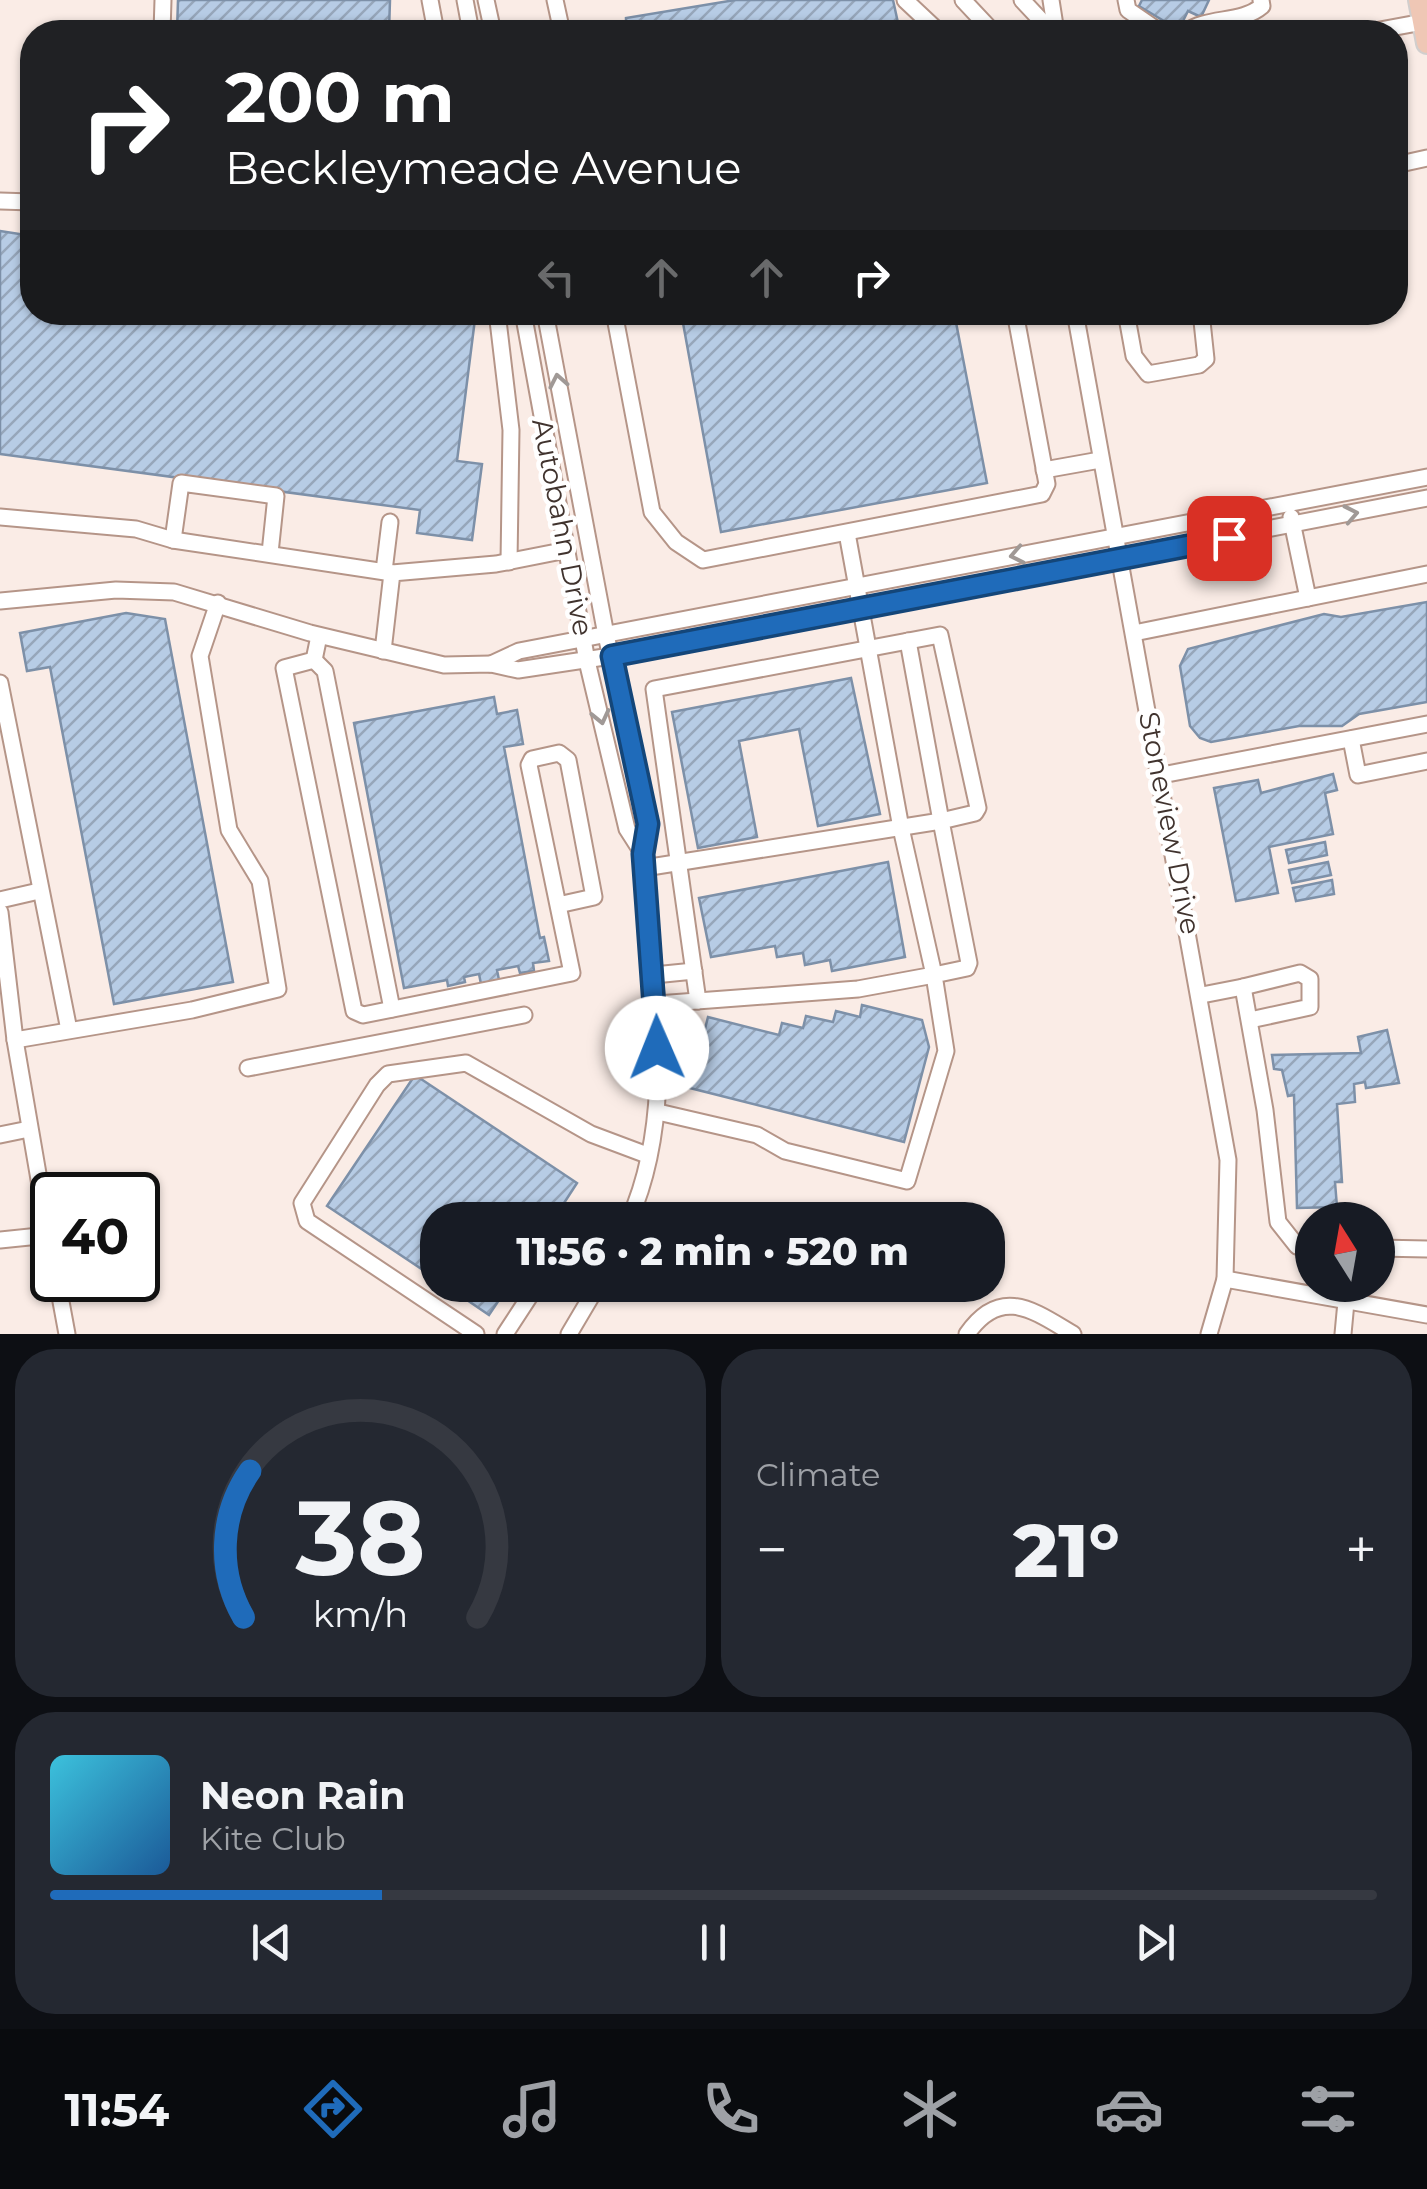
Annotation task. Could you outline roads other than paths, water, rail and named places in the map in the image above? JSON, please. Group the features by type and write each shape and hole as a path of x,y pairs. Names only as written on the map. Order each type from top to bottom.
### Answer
{"main road":[{"path":"1419,0 1425,32"}],"street":[{"path":"905,0 927,20"},
{"path":"964,0 982,20"},
{"path":"1022,0 1042,20"},
{"path":"1126,0 1128,10 1143,20"},
{"path":"1222,20 1253,14 1262,6 1261,0"},
{"path":"498,325 510,430 509,562"},
{"name":"Autobahn Drive","path":"525,325 588,660 627,829 644,861"},
{"name":"Autobahn Drive","path":"548,325 606,634 648,824 644,861 657,1004 658,1112 634,1202"},
{"path":"616,325 652,512 676,542 703,560 1036,497 1047,484 1017,325"},
{"name":"Stoneview Drive","path":"1077,325 1113,536 1202,995 1228,1160 1225,1279 1209,1334"},
{"path":"1128,325 1134,356 1142,371 1156,374 1206,359 1203,325"},
{"path":"1044,470 1100,460"},
{"path":"491,664 518,651 1427,477"},
{"path":"173,540 180,483 276,496 270,554"},
{"path":"0,601 116,590 174,592 319,636 444,666 491,664 518,670 612,656 1427,498"},
{"path":"1288,504 1308,598"},
{"path":"0,517 136,529 173,540 388,572 509,562 568,550"},
{"path":"384,651 390,522"},
{"path":"658,1112 758,1135 785,1151 907,1180 946,1051 847,532"},
{"path":"1134,633 1427,574"},
{"path":"15,1040 192,1010 278,988 260,881 229,830 200,656 218,604"},
{"path":"644,861 680,864 976,814 978,808 944,640 940,635 654,689 680,864 698,1001"},
{"path":"314,660 319,636"},
{"path":"657,1004 858,989 967,968 908,641"},
{"path":"314,660 284,668 354,1010 363,1014 572,973 529,765 532,759 559,753 568,760 594,897 558,905"},
{"path":"314,660 325,672 392,1009"},
{"path":"0,683 69,1030"},
{"path":"1162,776 1427,724"},
{"path":"1350,739 1358,776 1427,762"},
{"path":"0,900 40,891"},
{"path":"0,912 15,1040 39,1172"},
{"path":"654,975 694,972"},
{"path":"1202,995 1300,973 1310,979 1310,1007 1250,1020"},
{"path":"1242,987 1278,1222 1295,1245"},
{"path":"412,1005 418,1035"},
{"path":"248,1068 524,1015"},
{"path":"476,1334 307,1221 303,1212 302,1203 377,1085 388,1074 466,1063 591,1134 648,1155"},
{"path":"0,1135 29,1128"},
{"path":"0,1240 30,1236"},
{"path":"1395,1248 1427,1249"},
{"path":"1225,1279 1295,1292"},
{"path":"61,1302 67,1334"},
{"path":"505,1334 525,1302"},
{"path":"569,1334 588,1302"},
{"path":"1342,1334 1346,1302 1427,1314"},
{"path":"967,1334 976,1321 998,1307 1025,1306 1074,1334"}]}
